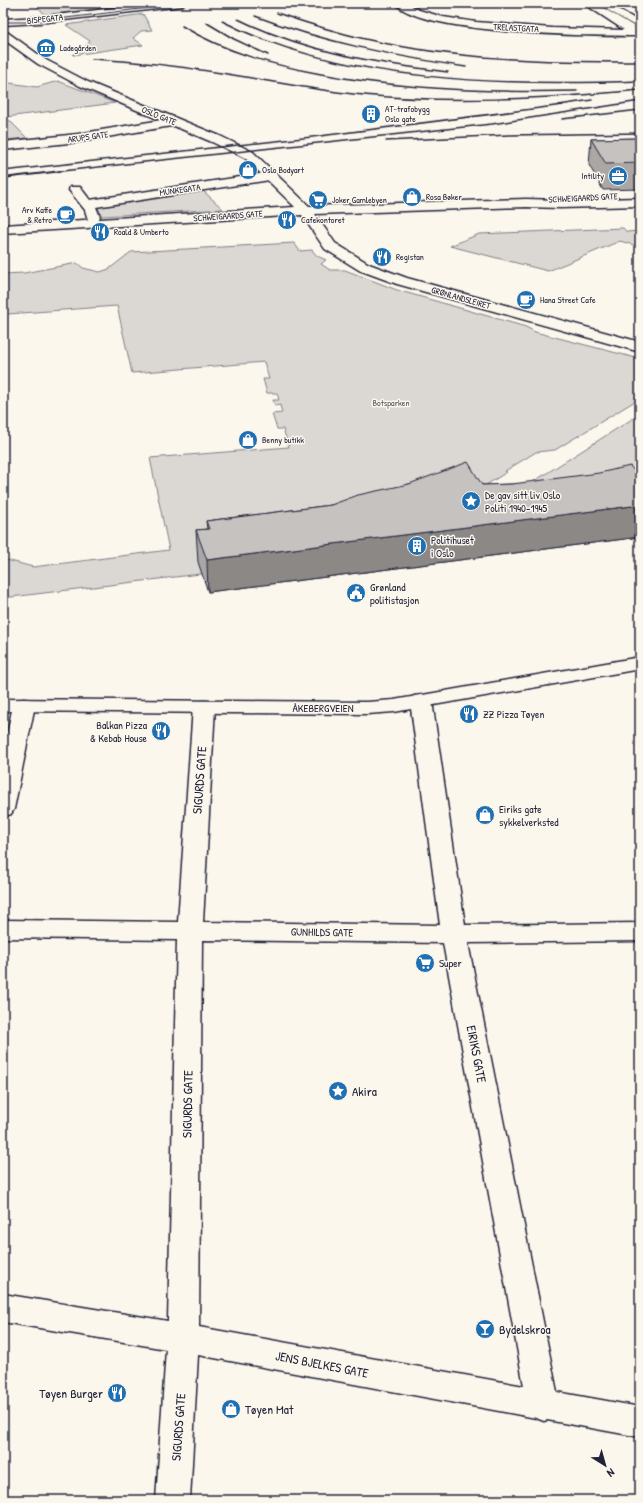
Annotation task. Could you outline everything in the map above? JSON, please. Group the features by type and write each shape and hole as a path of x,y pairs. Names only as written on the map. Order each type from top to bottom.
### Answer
{"main road":[{"name":"BISPEGATA","path":"3,22 38,20 182,3"},
{"name":"TRELASTGATA","path":"400,3 404,8 421,15 478,25 522,29 639,31"},
{"path":"588,3 639,31"},
{"path":"601,3 639,31"},
{"name":"OSLO GATE","path":"3,34 63,74 118,100 246,153 272,176 306,211"},
{"name":"ARUPS GATE","path":"3,146 78,138 173,122"},
{"name":"MUNKEGATA","path":"88,204 272,176"},
{"path":"75,190 84,202 88,204 93,213 94,224"},
{"name":"SCHWEIGAARDS GATE","path":"526,203 586,196 640,197"},
{"name":"SCHWEIGAARDS GATE","path":"3,230 306,211 526,203 560,204 640,202"},
{"name":"GRØNLANDSLEIRET","path":"306,211 330,246 351,260 376,272 425,288 640,347"},
{"name":"ÅKEBERGVEIEN","path":"13,705 368,708 394,706 640,663"},
{"name":"EIRIKS GATE","path":"421,701 454,934 544,1406"},
{"path":"3,809 13,705"},
{"name":"SIGURDS GATE","path":"173,1500 183,1338 190,930 204,707"},
{"name":"GUNHILDS GATE","path":"3,929 454,934 640,932"},
{"name":"JENS BJELKES GATE","path":"3,1308 183,1338 544,1406 640,1422"}],"green space":[{"path":"38,3 145,3 45,15 37,6"},
{"path":"143,14 152,30 141,31 133,38 143,45 73,55 85,47 90,41 66,25"},
{"path":"58,81 115,103 6,117 27,138 3,140 3,82 37,87"},
{"path":"201,189 223,209 102,216 97,205"},
{"path":"623,228 627,232 640,231 640,247 620,241 548,271 450,246 479,234"},
{"name":"Botsparken","path":"294,243 300,251 312,250 317,256 326,260 321,264 330,270 345,270 397,290 526,327 535,332 640,359 640,398 555,450 536,452 505,471 507,472 486,485 208,573 3,598 3,559 33,567 169,550 150,458 289,447 283,429 277,429 272,414 282,413 280,405 275,406 273,400 279,400 277,393 267,393 263,379 269,379 264,362 132,373 117,306 8,314 3,316 3,274 24,273 77,263 83,268 100,272 109,269 131,252"},
{"path":"640,414 640,492 528,485"}],"building":[{"path":"640,138 640,163 606,164 591,139"},
{"path":"468,462 482,485 512,484 599,473 630,466 640,478 640,505 207,560 196,530 209,529 206,521 331,505 358,495 409,484"}],"tram line":[{"path":"3,22 33,22 189,3"}],"railway":[{"path":"277,13 354,36 399,46 467,56 536,60 640,62"},
{"path":"255,16 333,41 386,53 466,67"},
{"path":"238,19 289,40 315,48 394,65 448,72"},
{"path":"222,21 269,42 319,57 372,69 482,81 640,81"},
{"path":"207,23 234,39 268,55"},
{"path":"182,26 215,43 249,56 267,62 321,74 385,84 417,87 481,91 577,91"},
{"path":"92,59 173,66 320,90 389,97 461,100 568,96 640,90"},
{"path":"559,105 592,100"},
{"path":"60,171 492,124 640,101"},
{"path":"3,171 312,137 563,105"},
{"path":"562,119 640,110"},
{"path":"386,141 509,135 640,133"},
{"path":"3,178 60,171"},
{"path":"53,172 60,171"}],"place":[{"name":"Ladegården","path":"46,48"},
{"name":"AT-trafobygg Oslo gate","path":"371,114"},
{"name":"Oslo Bodyart","path":"248,170"},
{"name":"Intility","path":"618,176"},
{"name":"Rosa Bøker","path":"412,197"},
{"name":"Joker Gamlebyen","path":"318,200"},
{"name":"Arv Kaffe & Retro","path":"66,215"},
{"name":"Cafekontoret","path":"287,220"},
{"name":"Roald & Umberto","path":"100,232"},
{"name":"Registan","path":"382,257"},
{"name":"Hana Street Cafe","path":"526,300"},
{"name":"Benny butikk","path":"248,440"},
{"name":"De gav sitt liv Oslo Politi 1940-1945","path":"471,501"},
{"name":"Politihuset i Oslo","path":"417,546"},
{"name":"Grønland politistasjon","path":"356,593"},
{"name":"ZZ Pizza Tøyen","path":"469,714"},
{"name":"Balkan Pizza & Kebab House","path":"161,731"},
{"name":"Eiriks gate sykkelverksted","path":"485,815"},
{"name":"Super","path":"425,963"},
{"name":"Akira","path":"338,1091"},
{"name":"Bydelskroa","path":"485,1329"},
{"name":"Tøyen Burger","path":"117,1393"},
{"name":"Tøyen Mat","path":"231,1409"}]}
